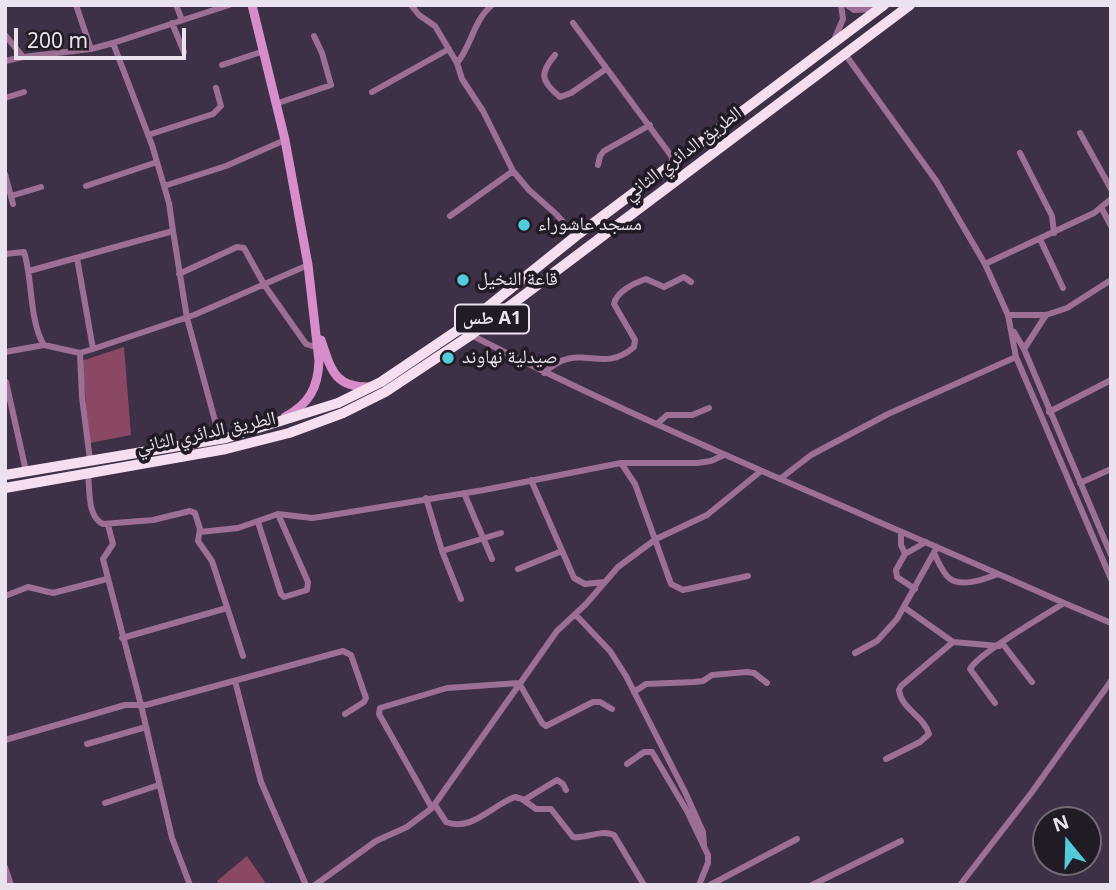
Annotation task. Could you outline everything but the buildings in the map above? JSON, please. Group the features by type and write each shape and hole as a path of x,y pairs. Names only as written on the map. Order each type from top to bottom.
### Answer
{"highway":[{"name":"الطريق الدائري الثاني","path":"5,488 226,449 312,426 386,392 471,335 910,5"},
{"name":"الطريق الدائري الثاني","path":"5,475 220,439 338,403 371,387 443,342 576,236 882,7"},
{"path":"773,109 748,119 747,115 834,42"},
{"path":"676,161 698,152 702,156 691,170"}],"street":[{"path":"76,5 91,49"},
{"path":"176,5 182,20"},
{"path":"197,5 200,15"},
{"path":"5,61 91,49 229,5"},
{"path":"254,5 285,140 308,265 318,348 318,374 312,395 306,403 271,424"},
{"path":"254,5 281,102 299,191 321,340 332,371 339,380 353,387 371,387"},
{"path":"411,5 419,15 435,26 457,63 461,79 483,111 513,171 576,236"},
{"path":"457,63 466,51 480,17 492,5"},
{"path":"834,42 843,19 841,5"},
{"path":"848,5 854,10 882,7"},
{"path":"172,23 184,52"},
{"path":"573,23 676,161"},
{"path":"5,34 23,57"},
{"path":"281,102 331,85 314,36"},
{"path":"113,43 164,186 187,317 220,439"},
{"path":"372,92 449,49"},
{"path":"222,65 264,51"},
{"path":"845,54 937,182 985,264 1008,315 1016,357 1111,579"},
{"path":"555,55 543,74 560,97 571,93 606,69"},
{"path":"148,135 213,114 220,106 216,88"},
{"path":"5,98 24,92"},
{"path":"598,165 604,151 650,125"},
{"path":"1080,133 1111,189"},
{"path":"164,186 226,166 285,140"},
{"path":"1020,153 1052,216 1054,233"},
{"path":"86,186 157,162"},
{"path":"450,216 513,171"},
{"path":"5,174 13,204"},
{"path":"11,196 41,187"},
{"path":"985,264 1054,233 1101,207 1111,198"},
{"path":"1101,207 1111,226"},
{"path":"29,271 173,231"},
{"path":"1041,239 1063,288"},
{"path":"179,274 241,246 264,286 306,344 318,348"},
{"path":"5,254 24,252 38,334 44,345"},
{"path":"77,258 93,349"},
{"path":"5,352 44,345 80,353 187,317 308,265"},
{"path":"544,373 553,364 568,357 610,359 634,347 635,340 614,304 616,297 622,292 646,279 664,287 684,277 691,282"},
{"path":"1008,315 1045,315 1067,308 1111,280"},
{"path":"1024,349 1045,315"},
{"path":"1012,330 1024,349 1111,555"},
{"path":"471,335 544,373 724,455 926,542 936,550 1111,623"},
{"path":"80,353 82,397 90,460"},
{"path":"780,479 811,455 888,414 1016,357"},
{"path":"1049,412 1111,380"},
{"path":"6,382 26,471"},
{"path":"657,424 667,415 692,415 709,408"},
{"path":"200,532 238,528 278,514 312,518 621,463 697,463 724,455"},
{"path":"621,463 635,484 671,584 676,588 693,588 748,576"},
{"path":"1080,483 1111,469"},
{"path":"316,885 376,841 407,827 433,806 556,631 618,567 656,539 707,515 761,471"},
{"path":"88,474 93,515 97,522 108,525 153,520 190,511 195,513 200,532 198,541 212,561 243,656"},
{"path":"531,480 574,578 585,584 605,582"},
{"path":"464,493 492,559"},
{"path":"426,498 442,551 461,599"},
{"path":"258,523 281,594 289,597 307,590 309,582 278,514"},
{"path":"108,525 113,540 103,557 107,579 141,705 176,853 190,885"},
{"path":"901,532 901,545 905,554"},
{"path":"442,551 500,533"},
{"path":"915,589 896,573 905,554 926,542"},
{"path":"936,550 947,576 952,580 971,581 998,574"},
{"path":"855,653 877,641 905,608 936,550"},
{"path":"519,569 562,551"},
{"path":"5,596 28,587 53,593 107,579"},
{"path":"995,703 970,669 1001,644 1064,603"},
{"path":"122,638 227,608"},
{"path":"905,608 953,642 1001,644 1032,682"},
{"path":"575,614 610,650 685,792 703,832 708,863 699,885"},
{"path":"886,759 920,742 929,734 925,725 901,698 899,690 953,642"},
{"path":"5,740 125,705 141,705 339,652 348,652 351,655 366,698 345,714"},
{"path":"634,692 646,684 701,681 712,675 747,672 754,673 767,683"},
{"path":"235,681 261,782 306,885"},
{"path":"960,885 1032,792 1111,681"},
{"path":"519,683 546,726 593,702 600,702 612,709"},
{"path":"519,683 447,688 380,708 379,714 433,806 446,822 461,825 471,822 511,798 518,797 536,809 551,809 573,837 603,832 614,835 644,885"},
{"path":"87,744 146,727"},
{"path":"627,764 644,752 652,752 669,778 704,845"},
{"path":"524,800 554,781 560,781 566,790"},
{"path":"105,803 159,785"},
{"path":"710,885 797,839"},
{"path":"812,885 901,841"},
{"path":"5,867 11,885"}],"shaded area":[{"path":"124,347 131,435 90,443 82,363"},
{"path":"247,856 265,882 261,885 219,885 217,881"}],"place":[{"name":"مسجد عاشوراء","path":"524,225"},
{"name":"قاعة النخيل","path":"463,280"},
{"name":"صيدلية نهاوند","path":"448,358"}]}
